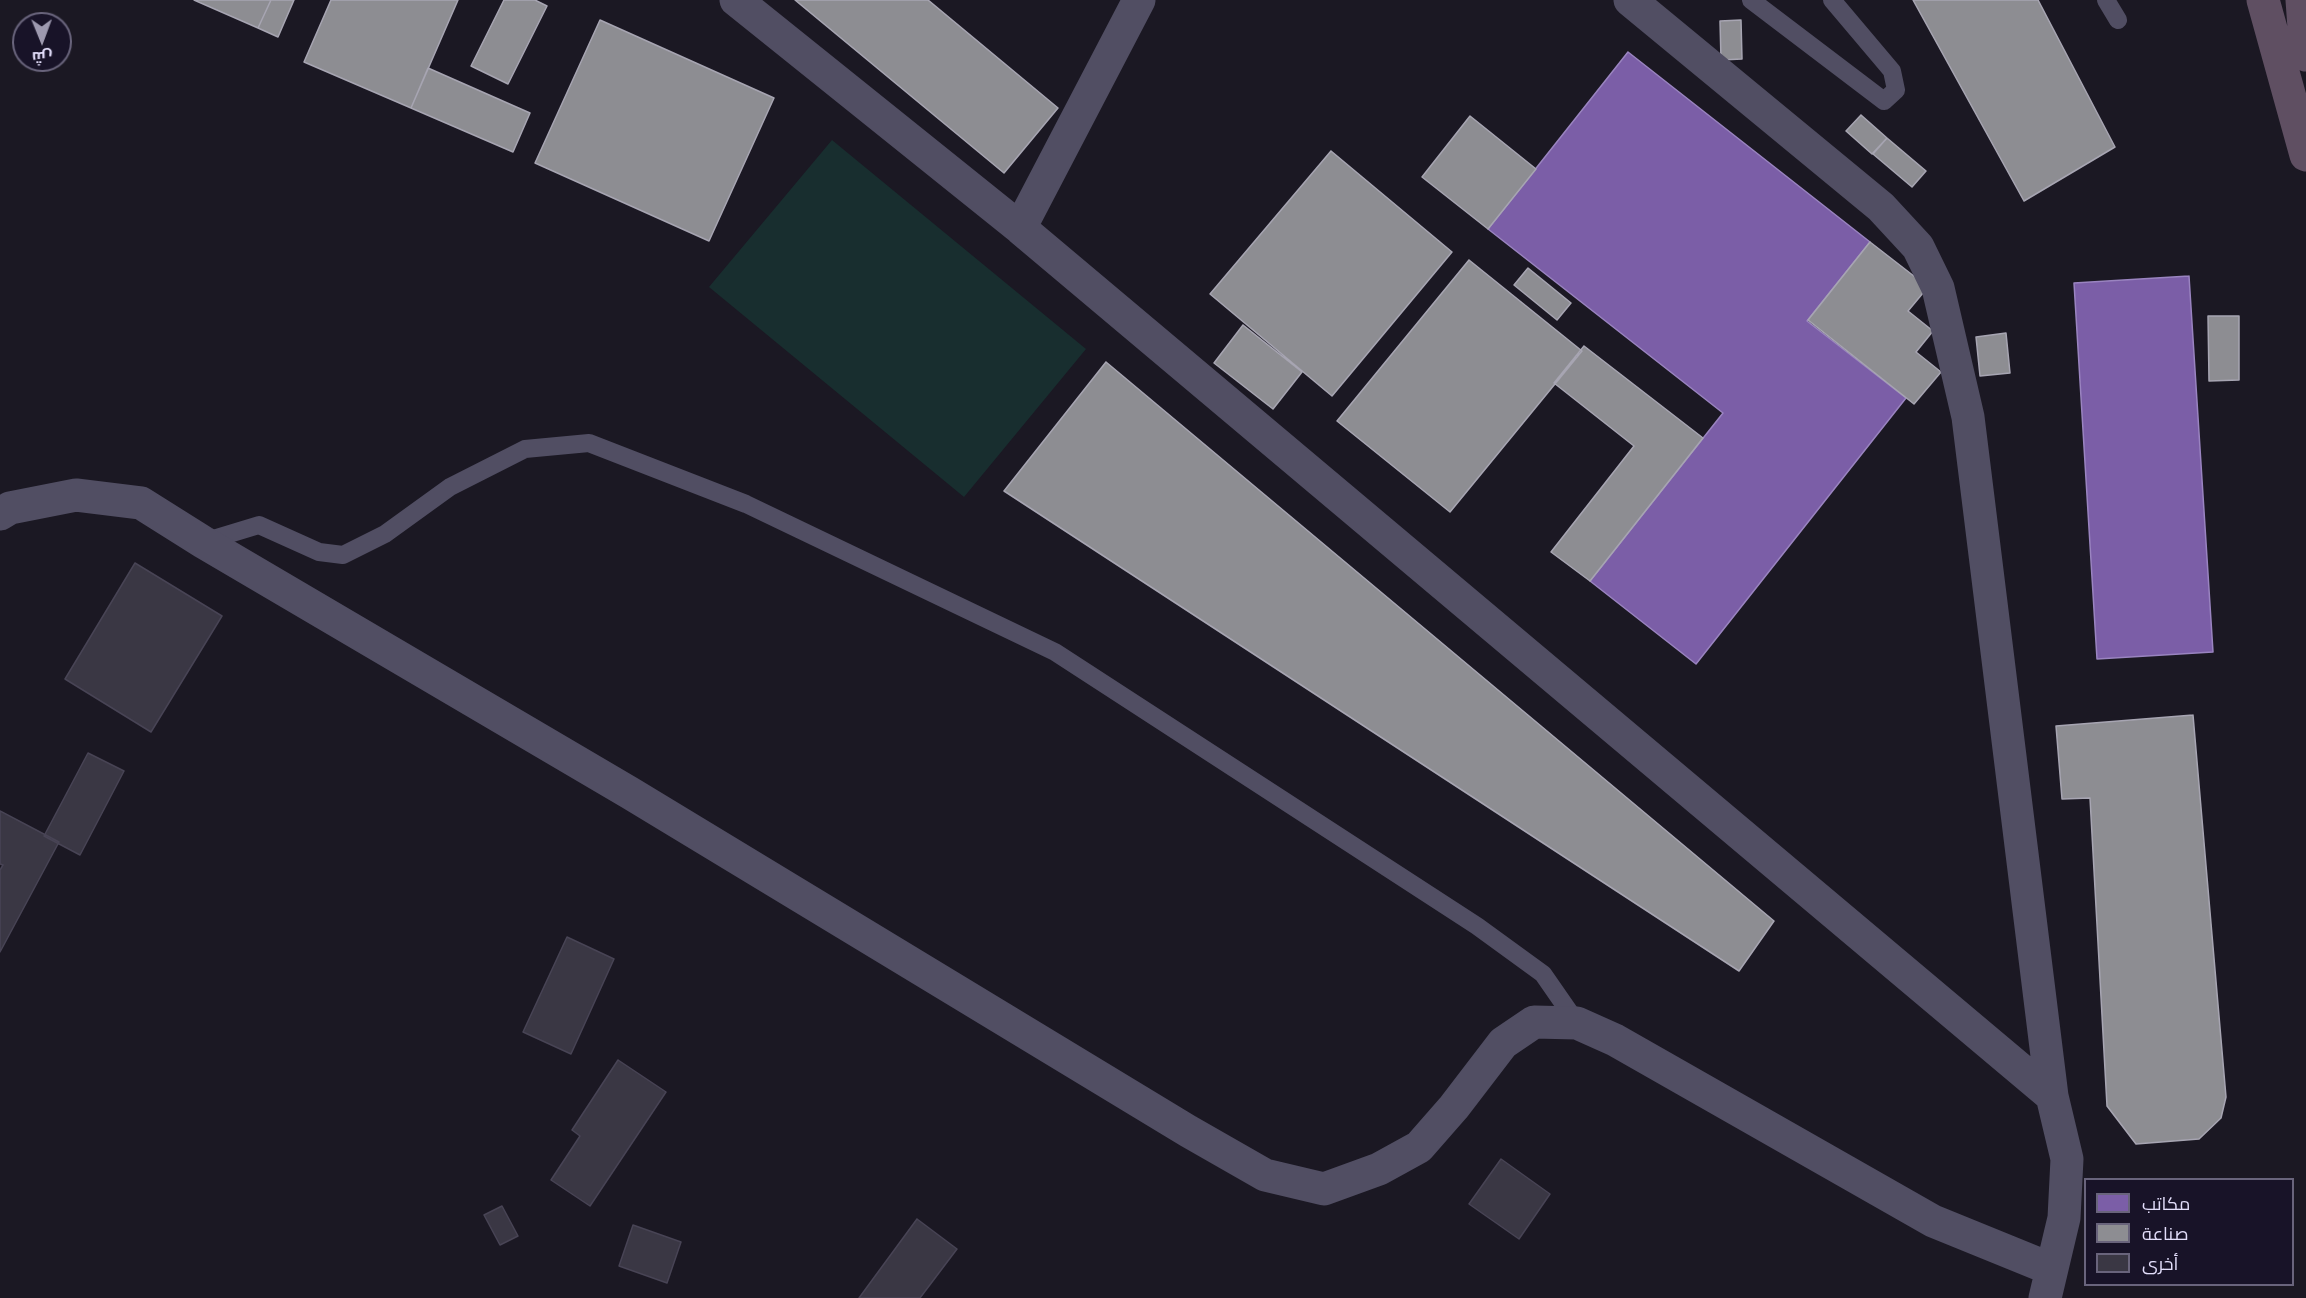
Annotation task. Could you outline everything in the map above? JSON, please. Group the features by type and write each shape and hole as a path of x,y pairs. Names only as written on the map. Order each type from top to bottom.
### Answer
{"highway":[{"path":"2263,0 2306,155"},
{"path":"2302,0 2306,55"}],"street":[{"path":"736,0 1020,228 2052,1096"},
{"path":"1020,228 1139,0"},
{"path":"0,514 10,508 76,495 141,503 202,542 630,793 1188,1131 1265,1174 1324,1189 1379,1169 1419,1147 1454,1107 1503,1043 1534,1022 1577,1023 1626,1046 2048,1284 2064,1218 2067,1158 2052,1096 1968,417 1938,288 1918,247 1881,207 1630,0"}],"lane":[{"path":"1752,0 1884,101 1896,90 1892,71 1832,0"},
{"path":"2106,0 2118,20"},
{"path":"202,542 259,525 319,552 343,555 385,534 450,487 525,449 589,443 746,504 1055,652 1477,926 1543,974 1577,1023"}],"green space":[{"path":"832,140 1086,349 964,497 709,287"}],"building: مكاتب":[{"path":"1628,52 1870,242 1807,321 1906,398 1696,664 1590,581 1723,413 1488,229"},
{"path":"2189,276 2213,652 2097,659 2074,283"}],"building: صناعة":[{"path":"194,0 271,0 258,28"},
{"path":"271,0 294,0 278,37 258,28"},
{"path":"331,0 458,0 411,108 304,62"},
{"path":"504,0 535,0 547,6 508,84 471,66"},
{"path":"795,0 928,0 1058,108 1004,173"},
{"path":"1913,0 2038,0 2115,147 2024,201"},
{"path":"600,20 774,98 709,241 535,163"},
{"path":"1741,20 1742,59 1721,60 1720,21"},
{"path":"428,68 530,113 513,152 411,108"},
{"path":"1861,115 1887,138 1872,154 1846,131"},
{"path":"1470,116 1536,169 1488,229 1422,177"},
{"path":"1887,138 1926,171 1912,187 1873,154"},
{"path":"1331,151 1452,252 1332,396 1210,294"},
{"path":"1870,242 1928,287 1908,311 1933,331 1916,352 1941,372 1914,404 1808,320"},
{"path":"1469,260 1582,351 1450,512 1337,421"},
{"path":"1528,268 1571,303 1557,320 1514,285"},
{"path":"2208,316 2239,316 2239,380 2209,381"},
{"path":"1243,325 1302,372 1273,409 1214,363"},
{"path":"2006,333 2010,373 1980,376 1976,337"},
{"path":"1584,346 1703,438 1590,581 1551,552 1634,446 1554,383"},
{"path":"1106,362 1774,921 1739,971 1004,491"},
{"path":"2193,715 2226,1097 2221,1118 2199,1139 2136,1144 2107,1106 2090,798 2062,799 2056,726"}],"building: أخرى":[{"path":"135,563 222,616 151,732 65,679"},
{"path":"88,753 124,771 80,855 44,836"},
{"path":"0,811 59,842 0,952 0,870 3,865 0,864"},
{"path":"567,937 614,959 571,1054 523,1032"},
{"path":"618,1060 666,1092 590,1206 551,1180 580,1136 572,1130"},
{"path":"1501,1159 1550,1194 1519,1239 1469,1204"},
{"path":"502,1206 518,1236 500,1245 484,1215"},
{"path":"917,1219 957,1249 920,1298 859,1298"},
{"path":"633,1225 681,1242 667,1283 619,1266"}]}
